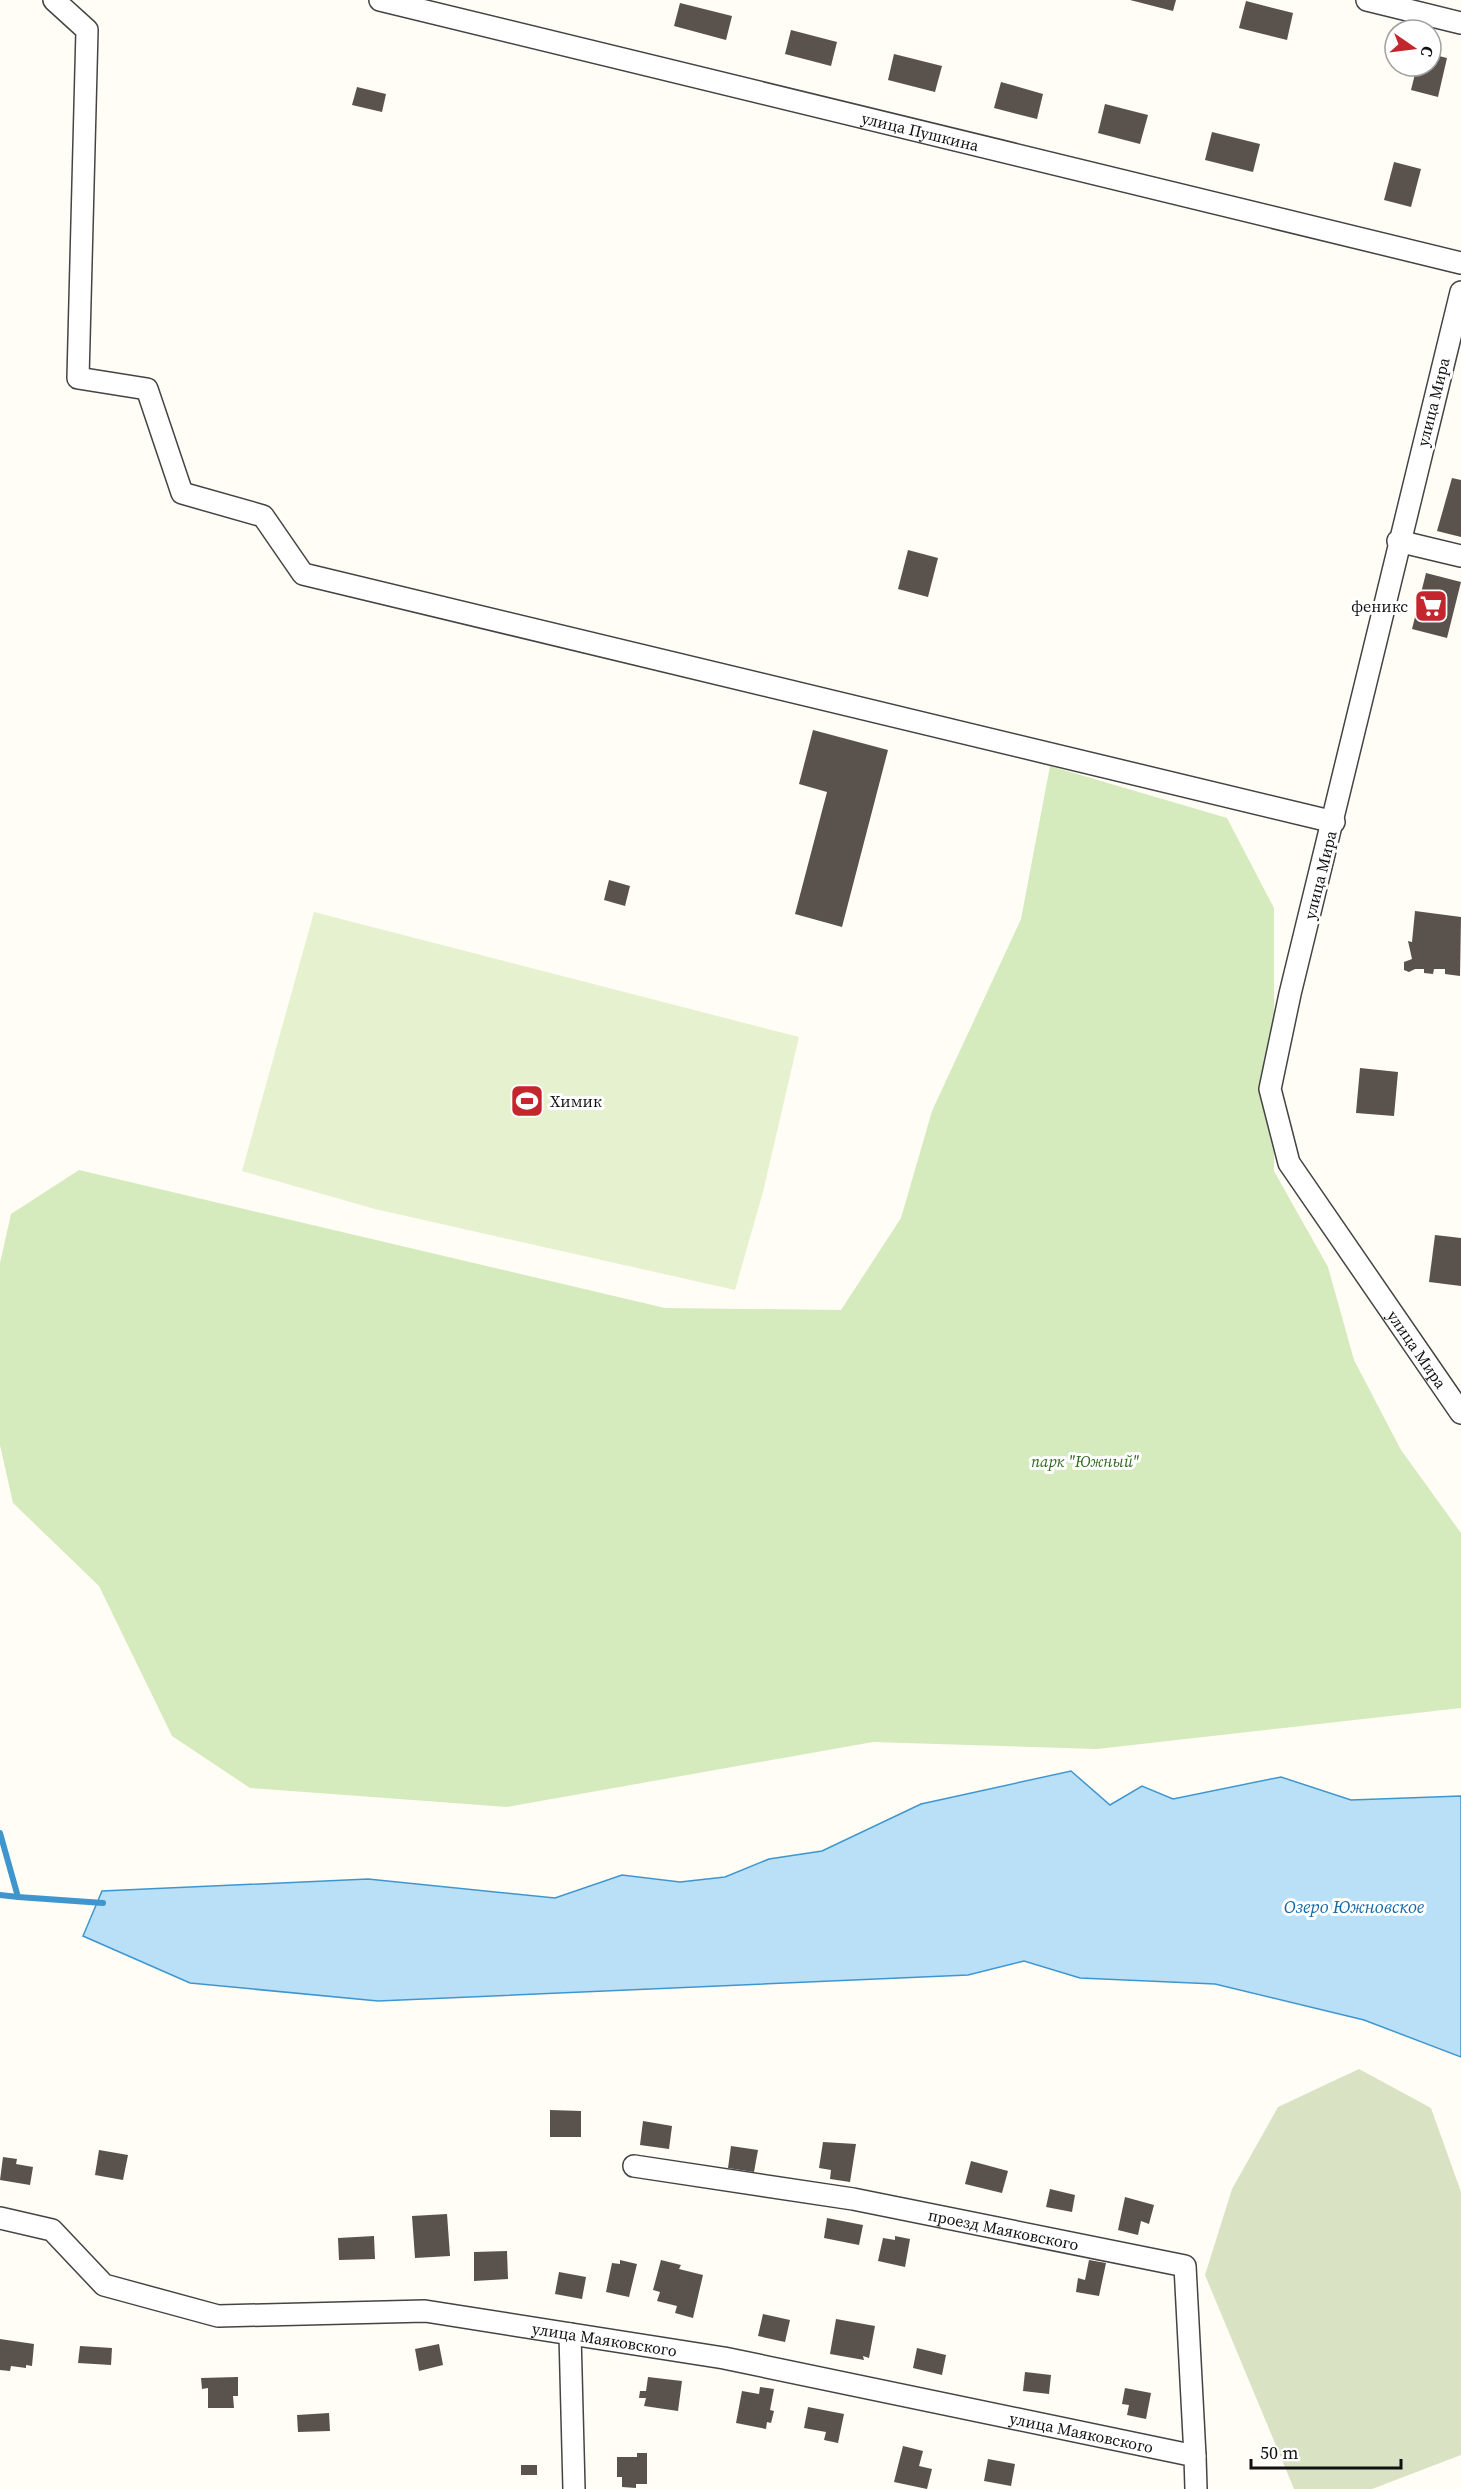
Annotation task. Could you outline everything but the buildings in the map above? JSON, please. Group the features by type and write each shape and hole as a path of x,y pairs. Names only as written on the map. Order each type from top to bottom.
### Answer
{"street":[{"path":"54,0 87,30 78,378 147,389 182,493 263,516 303,574 1334,822"},
{"name":"улица Пушкина","path":"380,0 1461,263"},
{"path":"1367,0 1461,23"},
{"name":"улица Мира","path":"1461,292 1398,541 1334,822 1290,994 1270,1089 1289,1163 1461,1413"},
{"path":"1398,541 1461,556"},
{"name":"проезд Маяковского","path":"634,2166 853,2199 1185,2266 1195,2456"},
{"name":"улица Маяковского","path":"0,2218 52,2230 104,2285 218,2316 426,2311 724,2358 1195,2456"},
{"path":"570,2334 574,2489"},
{"path":"1195,2456 1196,2489"}],"green space":[{"name":"парк \"Южный\"","path":"1050,766 1227,818 1274,908 1274,1171 1328,1267 1354,1360 1401,1450 1461,1533 1461,1708 1097,1749 873,1742 507,1807 250,1788 172,1736 99,1586 13,1503 0,1445 0,1263 11,1214 79,1170 665,1308 841,1310 901,1218 932,1111 1021,919"},
{"path":"314,912 799,1037 763,1192 735,1290 375,1209 242,1171"},
{"path":"1359,2069 1431,2108 1461,2192 1461,2455 1372,2489 1294,2489 1205,2275 1232,2189 1278,2107"}],"water":[{"name":"Озеро Южновское","path":"1071,1771 1110,1805 1142,1786 1173,1799 1281,1777 1351,1800 1461,1796 1461,2057 1364,2020 1215,1984 1080,1978 1024,1961 968,1975 378,2001 190,1983 83,1936 102,1891 368,1879 555,1898 622,1875 680,1882 725,1877 769,1859 822,1851 921,1804"}],"waterway":[{"path":"0,1833 18,1897 103,1903"},
{"path":"0,1895 18,1897"}],"place":[{"name":"феникс","path":"1431,606"},
{"name":"Химик","path":"527,1101"}]}
